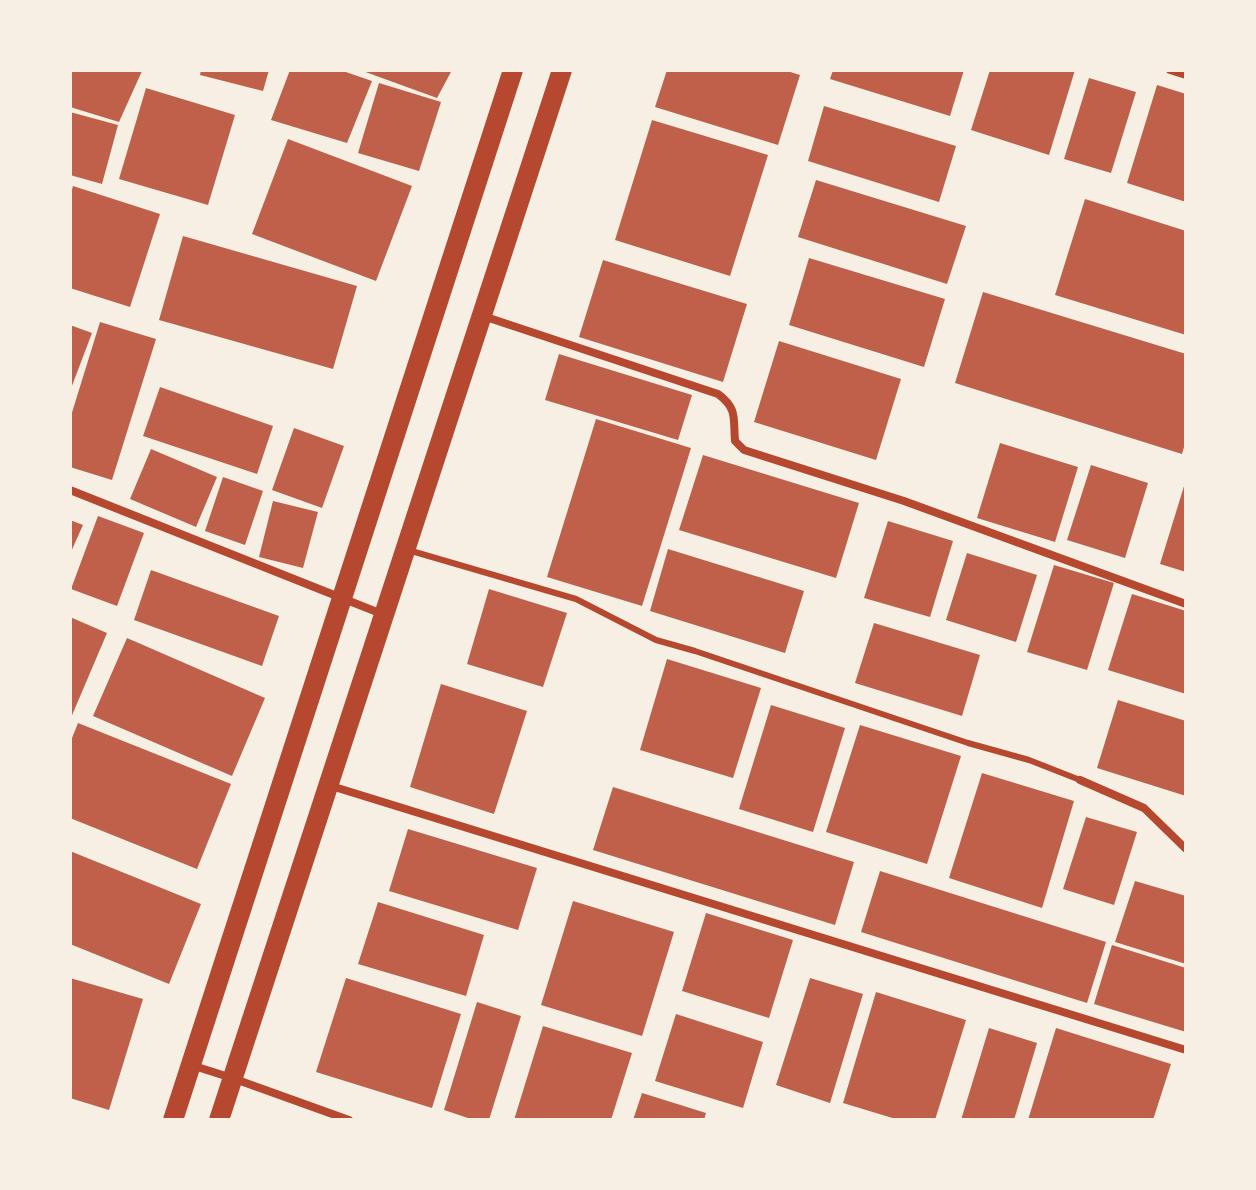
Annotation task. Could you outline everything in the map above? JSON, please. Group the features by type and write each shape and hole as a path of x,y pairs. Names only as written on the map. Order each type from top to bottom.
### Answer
{"main road":[{"path":"173,1120 513,70"},
{"path":"219,1120 562,70"}],"street":[{"path":"1170,70 1186,75"},
{"path":"482,316 718,394 733,409 735,441 744,450 904,501 1186,604"},
{"path":"70,490 383,614"},
{"path":"1080,780 1144,808 1186,849"},
{"path":"327,785 1186,1050"},
{"path":"191,1065 349,1120"}],"lane":[{"path":"405,549 576,599 656,640 968,743 1029,760 1080,780"}],"building":[{"path":"70,70 142,71 119,122 70,107"},
{"path":"201,70 269,70 263,91 200,75"},
{"path":"290,70 340,70 372,81 347,143 271,120"},
{"path":"360,70 452,70 437,98"},
{"path":"667,70 784,70 800,75 778,145 655,107"},
{"path":"833,70 964,70 950,116 830,79"},
{"path":"990,70 1075,70 1049,155 971,130"},
{"path":"1089,78 1136,92 1111,173 1064,159"},
{"path":"379,83 441,102 419,171 358,153"},
{"path":"1157,85 1186,94 1186,202 1127,183"},
{"path":"146,88 235,115 208,205 119,179"},
{"path":"824,106 956,146 939,202 808,161"},
{"path":"70,112 118,125 102,184 70,175"},
{"path":"652,120 768,155 730,276 615,240"},
{"path":"288,139 412,186 376,281 252,234"},
{"path":"816,180 966,226 947,284 798,237"},
{"path":"73,186 160,214 130,307 70,288 70,196"},
{"path":"1085,199 1186,231 1186,335 1055,295"},
{"path":"183,236 357,286 333,369 159,320"},
{"path":"809,258 945,299 924,367 789,325"},
{"path":"603,260 747,304 723,382 579,337"},
{"path":"983,292 1186,354 1186,440 1182,454 955,383"},
{"path":"100,322 156,339 112,480 70,467 70,419"},
{"path":"70,325 92,333 70,391"},
{"path":"779,341 901,379 876,460 754,422"},
{"path":"559,354 692,395 678,440 545,400"},
{"path":"160,387 273,426 257,474 143,436"},
{"path":"596,419 691,448 642,606 547,577"},
{"path":"294,428 344,446 322,508 272,490"},
{"path":"1000,443 1078,467 1055,542 977,518"},
{"path":"151,449 217,477 196,527 130,499"},
{"path":"703,455 859,503 836,578 679,530"},
{"path":"1091,465 1148,483 1125,558 1067,540"},
{"path":"223,477 263,491 245,545 205,531"},
{"path":"1186,483 1186,572 1160,564"},
{"path":"273,501 318,512 303,568 259,557"},
{"path":"98,516 144,533 117,606 71,589"},
{"path":"70,520 83,525 70,554"},
{"path":"888,521 953,541 930,617 864,598"},
{"path":"668,549 804,591 785,653 650,611"},
{"path":"967,553 1037,575 1016,642 946,620"},
{"path":"1054,565 1114,583 1087,670 1027,652"},
{"path":"151,570 279,616 262,666 134,620"},
{"path":"489,589 567,613 543,687 467,664"},
{"path":"1132,594 1186,611 1186,694 1108,670"},
{"path":"70,617 107,633 70,720"},
{"path":"874,623 980,655 962,716 855,683"},
{"path":"127,638 265,698 232,776 93,716"},
{"path":"667,659 761,688 733,778 640,750"},
{"path":"441,684 527,711 494,814 410,787"},
{"path":"1118,700 1186,721 1186,796 1097,768"},
{"path":"771,705 845,728 813,832 739,809"},
{"path":"78,723 231,784 197,869 70,818 70,743"},
{"path":"860,725 961,756 927,864 826,832"},
{"path":"982,773 1074,801 1042,908 949,878"},
{"path":"613,787 854,862 835,925 593,850"},
{"path":"1086,817 1137,832 1114,905 1063,889"},
{"path":"408,829 537,868 518,930 389,891"},
{"path":"70,851 201,904 169,984 70,944"},
{"path":"880,871 1106,942 1087,1003 861,932"},
{"path":"1135,881 1186,896 1186,964 1115,942"},
{"path":"573,901 674,932 642,1036 541,1005"},
{"path":"378,902 484,935 466,996 358,964"},
{"path":"706,913 793,940 769,1018 682,991"},
{"path":"1112,945 1186,968 1186,1032 1094,1004"},
{"path":"70,978 143,999 109,1110 70,1098"},
{"path":"346,978 461,1014 432,1108 316,1072"},
{"path":"810,978 863,994 830,1103 776,1085"},
{"path":"876,992 966,1020 935,1120 899,1120 843,1103"},
{"path":"477,1002 521,1016 489,1120 474,1120 444,1110"},
{"path":"676,1014 763,1042 743,1108 655,1081"},
{"path":"543,1026 632,1053 611,1120 514,1120"},
{"path":"989,1028 1037,1043 1014,1120 961,1120"},
{"path":"1056,1028 1171,1064 1153,1120 1028,1120"},
{"path":"642,1093 706,1113 704,1120 633,1120"}]}
